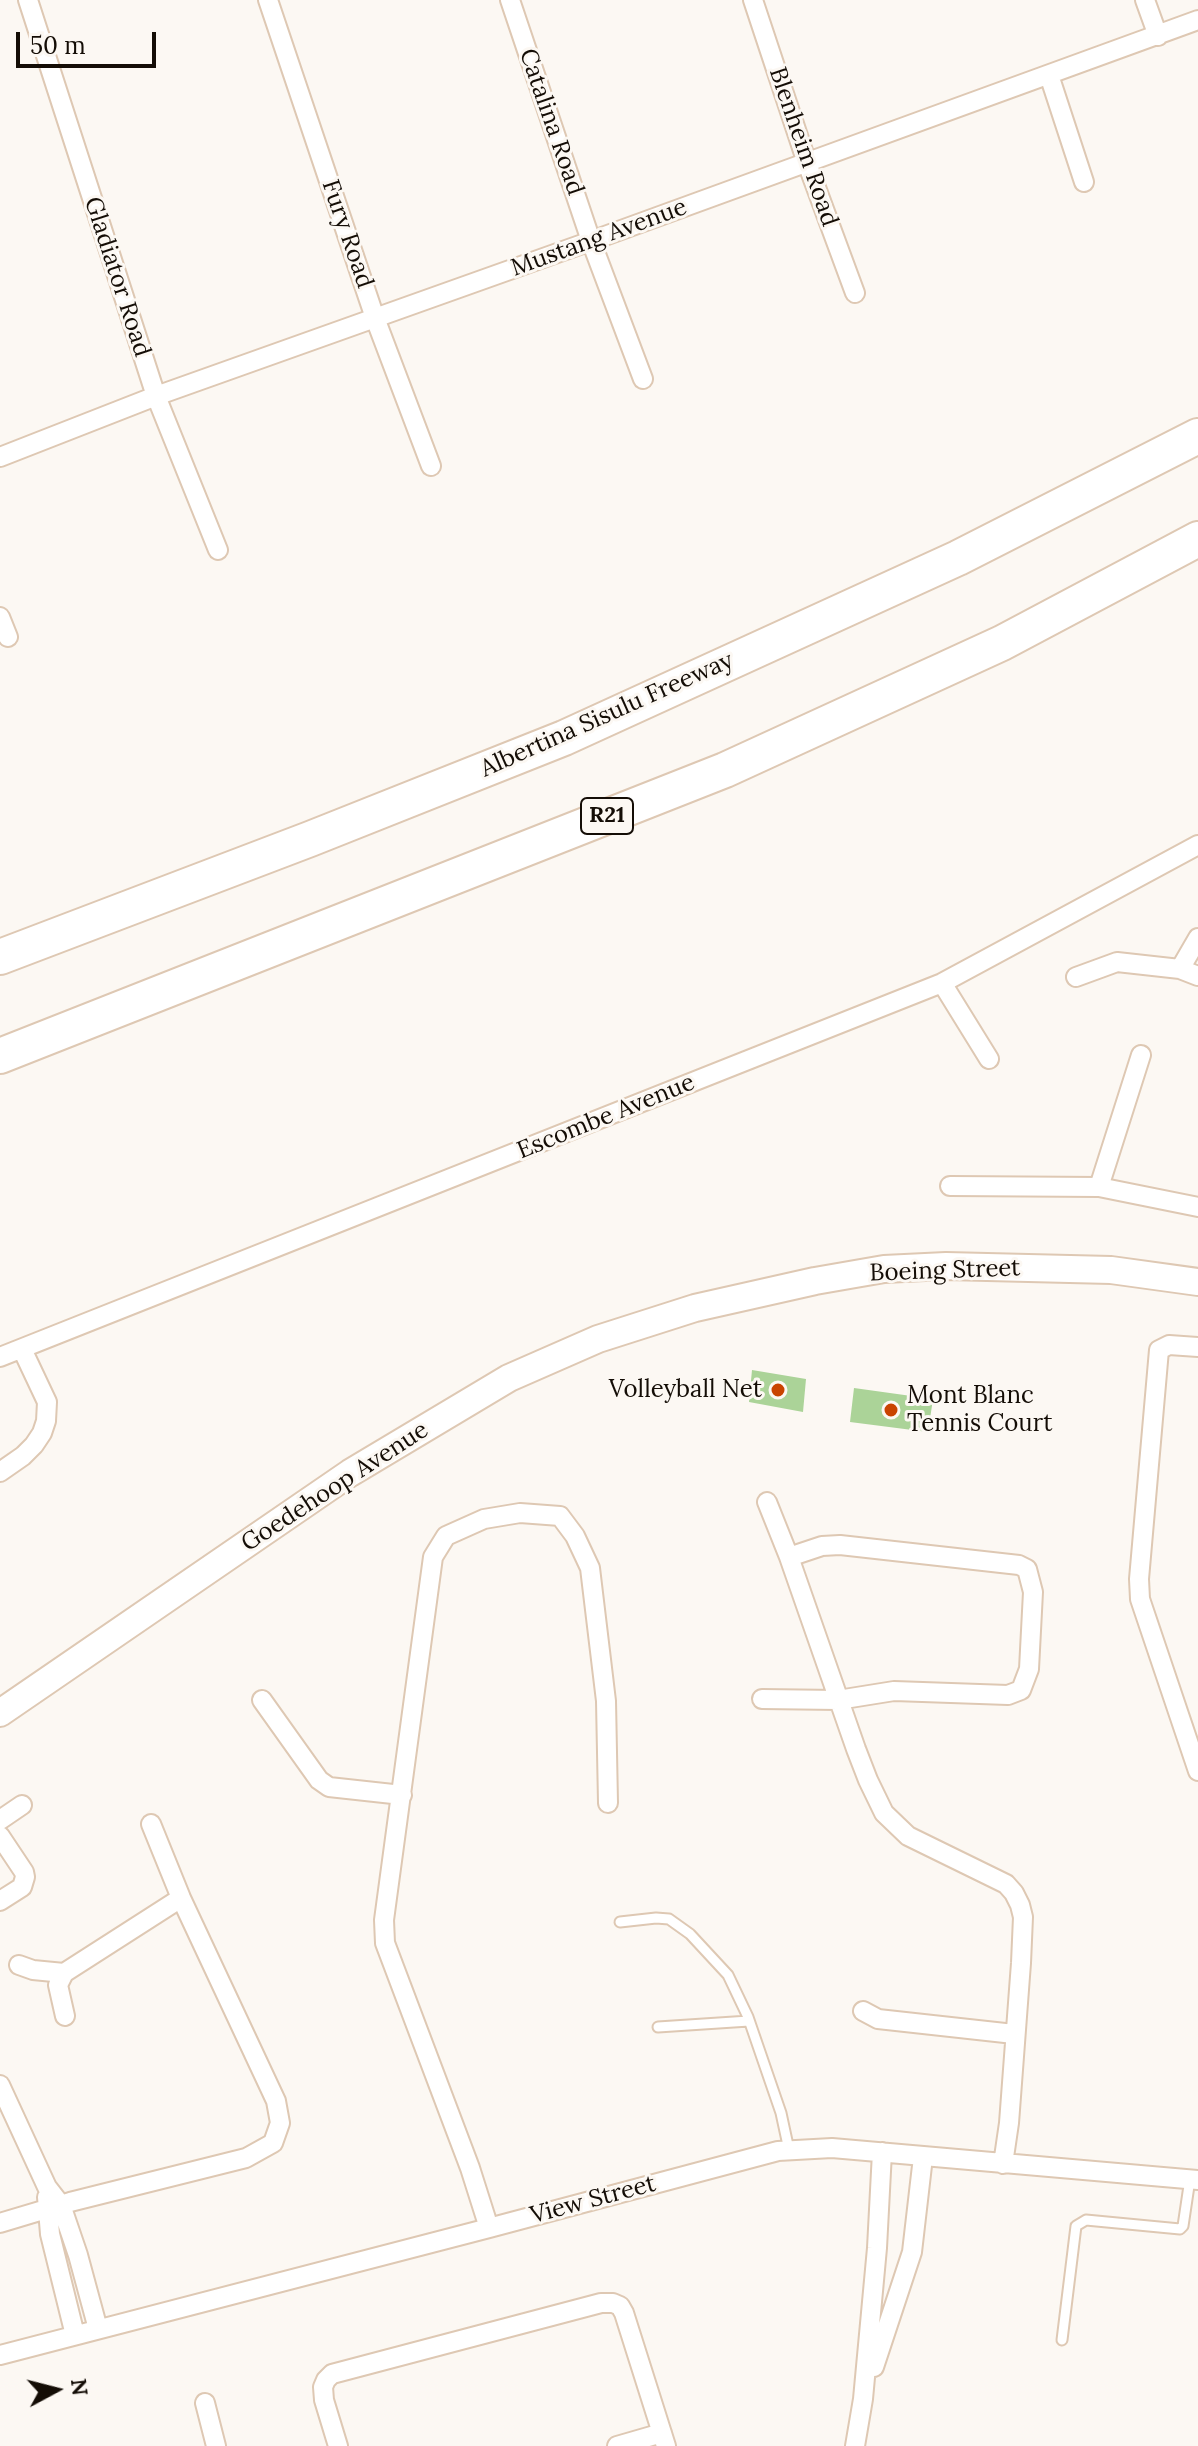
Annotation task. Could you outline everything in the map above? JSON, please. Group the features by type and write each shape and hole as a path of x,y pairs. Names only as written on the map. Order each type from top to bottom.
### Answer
{"highway":[{"name":"Albertina Sisulu Freeway","path":"0,957 564,738 958,558 1198,436"},
{"name":"R21","path":"0,1056 725,770 1002,643 1198,539"}],"main road":[{"name":"Boeing Street","path":"695,1308 884,1269 946,1266 1111,1270 1198,1282"},
{"name":"Goedehoop Avenue","path":"0,1713 350,1473 509,1378 598,1339 695,1308"}],"street":[{"name":"Gladiator Road","path":"28,0 156,396 218,550"},
{"name":"Fury Road","path":"268,0 375,318 431,466"},
{"name":"Catalina Road","path":"510,0 591,241 643,379"},
{"name":"Blenheim Road","path":"753,0 807,163 855,293"},
{"path":"1145,0 1158,36"},
{"name":"Mustang Avenue","path":"0,457 156,396 1198,20"},
{"path":"1049,75 1084,182"},
{"path":"0,617 8,637"},
{"name":"Escombe Avenue","path":"0,1357 942,983 1198,845"},
{"path":"1180,969 1198,938"},
{"path":"1076,977 1117,962 1180,969 1198,976"},
{"path":"942,983 989,1059"},
{"path":"1099,1187 1141,1055"},
{"path":"950,1186 1099,1187 1198,1207"},
{"path":"1198,1347 1169,1345 1159,1350 1139,1579 1140,1599 1198,1771"},
{"path":"0,1472 34,1445 46,1421 47,1402 22,1349"},
{"path":"767,1502 868,1780 884,1813 908,1836 993,1877 1014,1893 1023,1917 1009,2123 1003,2164"},
{"path":"489,2228 470,2168 385,1943 384,1920 433,1557 446,1536 484,1519 520,1513 560,1516 575,1536 590,1568 606,1701 608,1803"},
{"path":"762,1699 838,1700 894,1691 1008,1695 1021,1690 1029,1669 1033,1592 1027,1569 1019,1565 840,1545 822,1546 789,1557"},
{"path":"262,1700 319,1780 329,1787 402,1795"},
{"path":"0,1820 22,1805"},
{"path":"0,2223 246,2158 273,2143 280,2123 276,2101 181,1898 151,1824"},
{"path":"0,1836 25,1877 22,1887 0,1901"},
{"path":"65,2016 58,1985 64,1973 181,1898"},
{"path":"19,1965 33,1970 64,1973"},
{"path":"863,2011 878,2019 1014,2034"},
{"path":"0,2085 78,2255 98,2329"},
{"name":"View Street","path":"0,2355 748,2158 789,2150 832,2148 1194,2180"},
{"path":"855,2446 863,2399 877,2248 882,2152"},
{"path":"863,2399 912,2252 923,2157"},
{"path":"54,2207 50,2234 75,2335"},
{"path":"338,2446 324,2400 323,2387 332,2374 601,2303 620,2306 624,2313 664,2440 617,2446"},
{"path":"205,2403 216,2446"}],"lane":[{"path":"620,1922 669,1919 690,1934 728,1975 749,2021 781,2113 789,2150"},
{"path":"658,2027 749,2021"},
{"path":"1062,2340 1076,2226 1086,2220 1180,2229 1194,2180"}],"green space":[{"name":"Volleyball Net","path":"752,1370 806,1379 803,1412 749,1402"},
{"name":"Mont Blanc Tennis Court","path":"854,1388 933,1399 928,1432 850,1422"}],"place":[{"name":"Volleyball Net","path":"778,1390"},
{"name":"Mont Blanc Tennis Court","path":"891,1410"}]}
